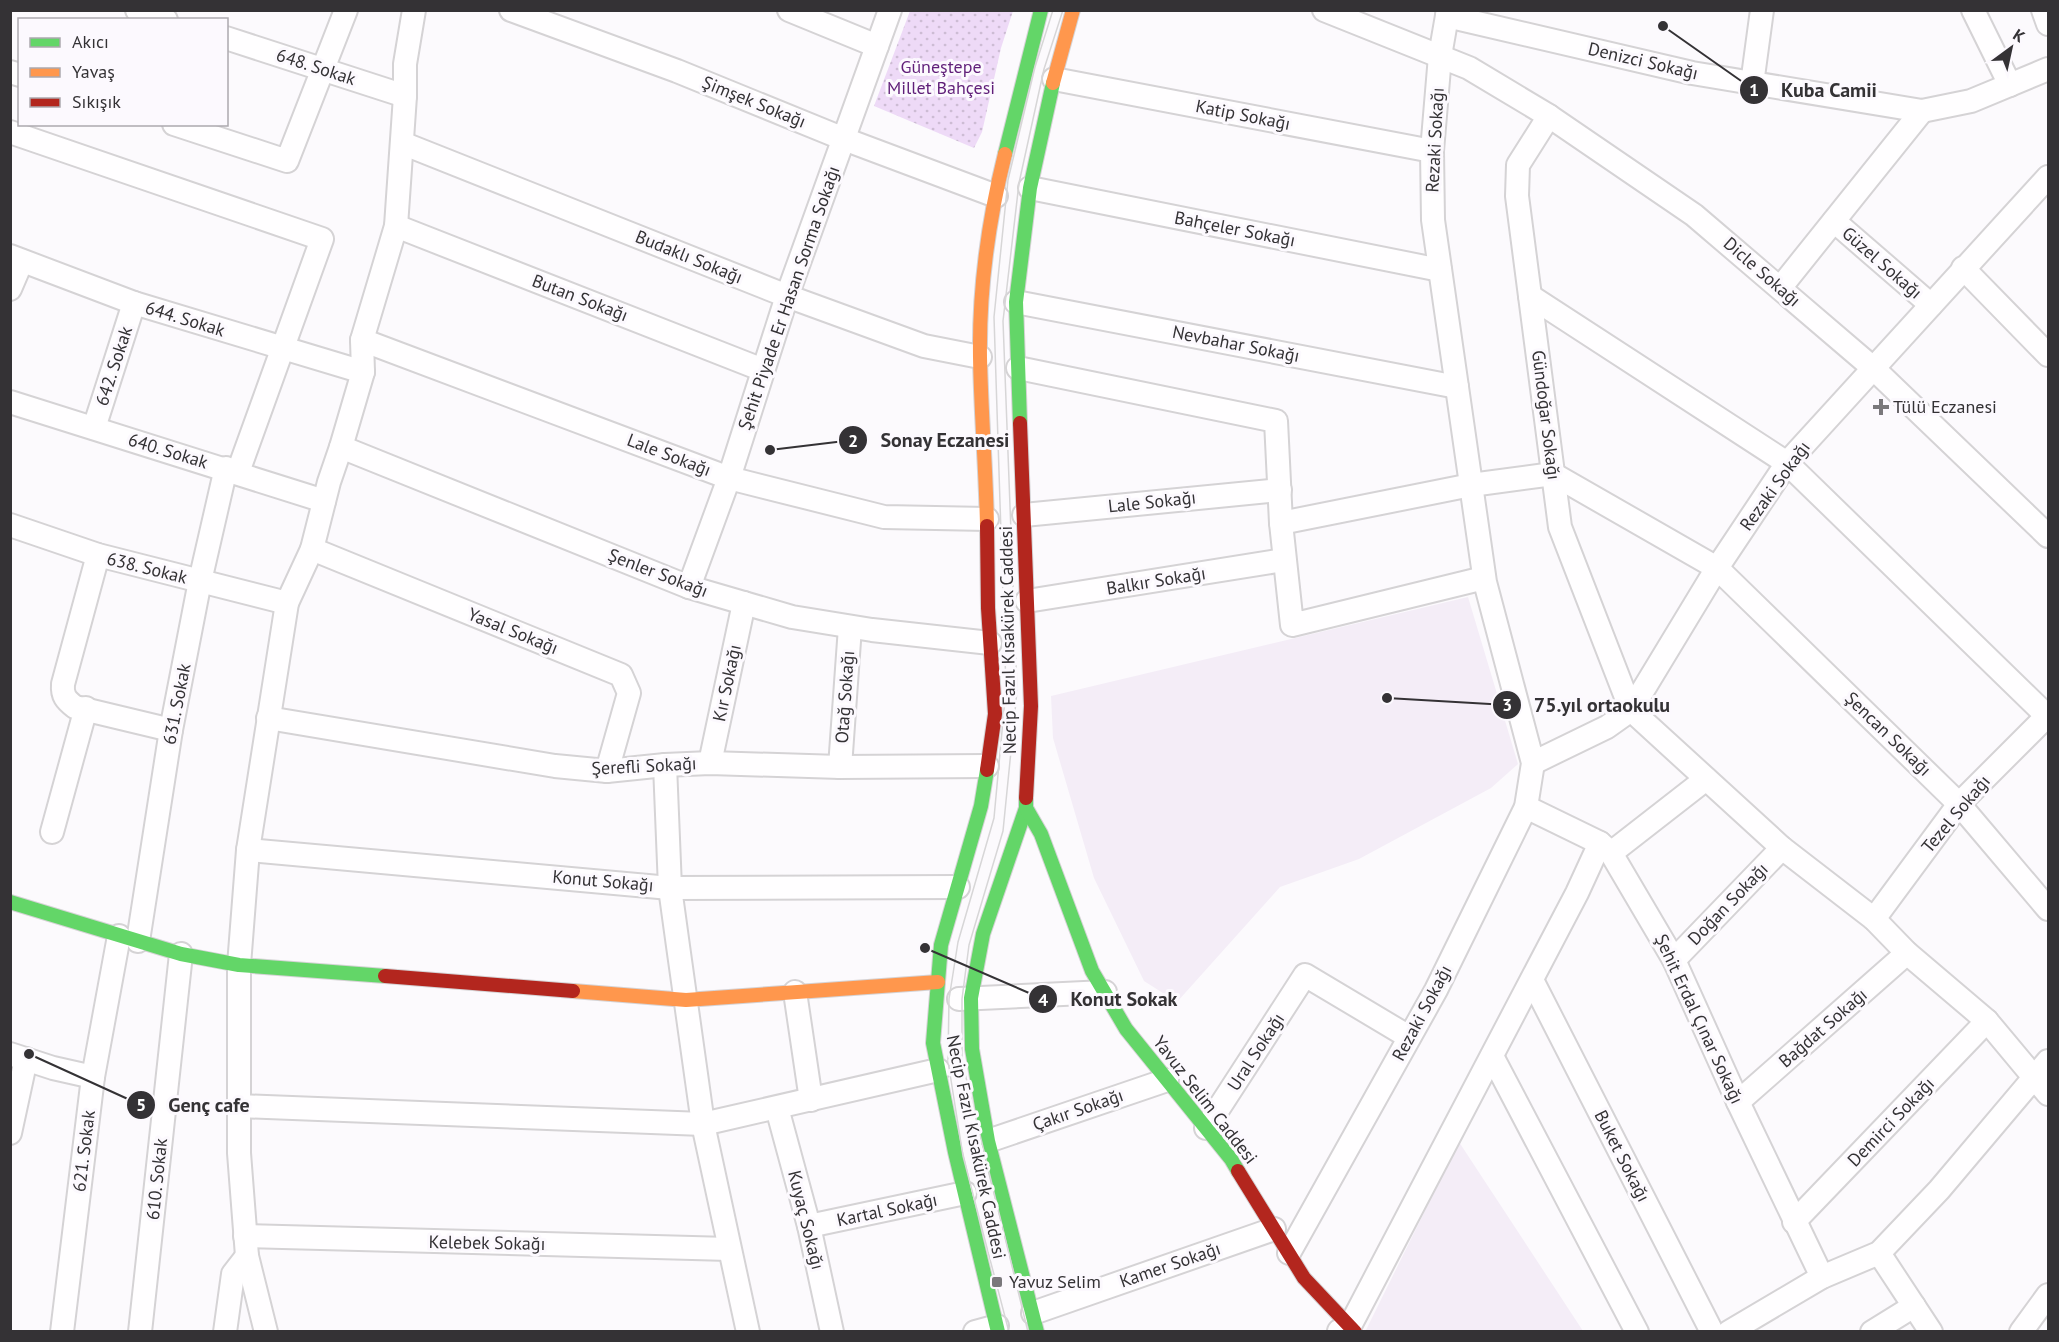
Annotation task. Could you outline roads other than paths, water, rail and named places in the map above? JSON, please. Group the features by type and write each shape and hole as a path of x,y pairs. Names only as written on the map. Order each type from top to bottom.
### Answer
{"main road":[{"name":"Necip Fazıl Kısakürek Caddesi","path":"990,1330 965,1193 933,1043 941,945 981,806 995,714 990,643 980,357 982,292 996,196 1041,10"},
{"name":"Necip Fazıl Kısakürek Caddesi","path":"1035,1322 988,1141 972,1049 971,998 983,934 1026,808 1031,706 1016,302 1030,188 1054,79 1073,10"},
{"name":"Yavuz Selim Caddesi","path":"1026,808 1041,834 1092,971 1126,1029 1231,1159 1304,1278 1348,1330"},
{"path":"10,902 181,954 239,965 686,1000 795,992 937,991"}],"street":[{"path":"137,10 160,18"},
{"path":"266,1332 246,1246 238,1154 239,965 248,850 287,603 312,549 363,372 362,340 396,226 405,64 414,10"},
{"name":"Şimşek Sokağı","path":"511,10 677,71 844,139 996,196"},
{"path":"789,10 878,46"},
{"name":"Şehit Piyade Er Hasan Sorma Sokağı","path":"689,587 729,478 788,297 890,10"},
{"name":"Dicle Sokağı","path":"1324,10 1469,68 1549,117 1695,214 1873,368 2049,536"},
{"path":"1752,84 1762,10"},
{"path":"1973,10 2010,85"},
{"path":"2043,10 2049,24"},
{"path":"180,126 287,161 322,68 339,12"},
{"name":"Rezaki Sokağı","path":"1289,1253 1436,990 1526,807 1533,763 1484,578 1433,220 1432,151 1440,56 1448,13"},
{"name":"Denizci Sokağı","path":"1448,13 1692,73 1922,111 1971,101 2049,69"},
{"name":"648. Sokak","path":"228,39 405,96"},
{"name":"Katip Sokağı","path":"1054,79 1432,151"},
{"path":"1780,288 1922,111"},
{"name":"Gündoğar Sokağı","path":"1549,117 1518,165 1517,196 1560,527 1631,710"},
{"name":"631. Sokak","path":"10,132 322,239 284,349 232,470 200,581 129,938"},
{"name":"Budaklı Sokağı","path":"402,143 788,297 924,346 980,357"},
{"name":"Rezaki Sokağı","path":"1533,763 1606,727 1631,710 1717,568 1788,463 1963,268 2046,183"},
{"name":"Bahçeler Sokağı","path":"1030,188 1440,270"},
{"name":"Güzel Sokağı","path":"1834,221 1931,305"},
{"name":"Butan Sokağı","path":"396,226 763,370"},
{"path":"10,289 16,259"},
{"name":"644. Sokak","path":"16,259 134,303 363,372"},
{"path":"1963,268 2049,355"},
{"path":"1530,296 1788,463 2048,717"},
{"name":"Nevbahar Sokağı","path":"1016,302 1457,387"},
{"name":"642. Sokak","path":"94,428 134,303"},
{"name":"Lale Sokağı","path":"362,340 729,478 884,518 987,519"},
{"path":"1018,368 1276,421 1281,523 1292,625 1484,578"},
{"name":"640. Sokak","path":"10,402 232,470 324,501"},
{"name":"Şenler Sokağı","path":"341,447 689,587 792,617 850,627 990,643"},
{"path":"1281,523 1471,485 1553,474"},
{"name":"Şencan Sokağı","path":"1553,474 1717,568 1959,804 2049,909"},
{"name":"Lale Sokağı","path":"1024,515 1280,490"},
{"name":"638. Sokak","path":"10,525 98,555 287,603"},
{"name":"Yasal Sokağı","path":"312,549 621,675 629,693 607,771"},
{"path":"98,555 63,684 63,694 67,701 75,707 171,730"},
{"name":"Balkır Sokağı","path":"1027,601 1284,560"},
{"name":"Kır Sokağı","path":"710,763 744,603"},
{"name":"Otağ Sokağı","path":"840,767 850,627"},
{"path":"52,832 86,708"},
{"path":"1631,710 1782,848 1874,919 1907,953 1987,1021 2041,1087"},
{"name":"Tezel Sokağı","path":"1874,919 1959,804 2048,717"},
{"name":"Şerefli Sokağı","path":"268,718 555,766 607,771 710,763 840,767 987,766"},
{"path":"665,765 670,888 704,1124 748,1332"},
{"path":"1348,1330 1577,893 1606,848 1706,778"},
{"path":"1526,807 1606,848"},
{"name":"Şehit Erdal Çınar Sokağı","path":"1606,848 1674,960 1794,1222 1822,1277"},
{"name":"Doğan Sokağı","path":"1674,960 1782,848"},
{"name":"Konut Sokağı","path":"248,850 670,888 958,887"},
{"name":"621. Sokak","path":"62,1332 93,1077 129,938"},
{"name":"Bağdat Sokağı","path":"1738,1102 1907,953"},
{"name":"610. Sokak","path":"140,1332 181,954"},
{"name":"Ural Sokağı","path":"1206,1128 1305,975 1410,1037"},
{"name":"Buket Sokağı","path":"1532,980 1713,1332"},
{"path":"937,991 971,998 1105,992"},
{"path":"795,992 811,1100"},
{"name":"Demirci Sokağı","path":"1794,1222 1987,1021"},
{"path":"10,1133 18,1056 93,1077"},
{"path":"1492,1056 1637,1332"},
{"path":"1729,1332 1822,1277 1879,1253 2041,1087 2049,1061"},
{"path":"239,1106 704,1124 938,1070"},
{"name":"Çakır Sokağı","path":"988,1141 1167,1080"},
{"name":"Kuyaç Sokağı","path":"777,1108 809,1226 832,1332"},
{"name":"Kartal Sokağı","path":"809,1226 965,1193"},
{"name":"Kamer Sokağı","path":"1035,1322 1274,1229"},
{"path":"225,1332 233,1274 246,1246"},
{"name":"Kelebek Sokağı","path":"246,1246 729,1249"},
{"path":"1879,1253 1931,1332"},
{"path":"2021,1332 2049,1295"},
{"path":"1872,1332 1914,1306"}],"tram line":[{"path":"1009,1332 963,1156 948,1061 949,999 958,942 994,818 1006,688 994,317 1008,180 1035,67 1053,10"},
{"path":"1028,1332 962,1061 962,999 969,945 1003,831 1017,691 1003,321 1019,183 1044,69 1063,10"}],"place":[{"name":"Kuba Camii","path":"1663,26"},
{"name":"Tülü Eczanesi","path":"1881,407"},
{"name":"Sonay Eczanesi","path":"770,450"},
{"name":"75.yıl ortaokulu","path":"1387,698"},
{"name":"Konut Sokak","path":"925,948"},
{"name":"Genç cafe","path":"29,1054"},
{"name":"Yavuz Selim","path":"997,1282"}],"park label":[{"name":"Güneştepe Millet Bahçesi","path":"941,77"}]}
